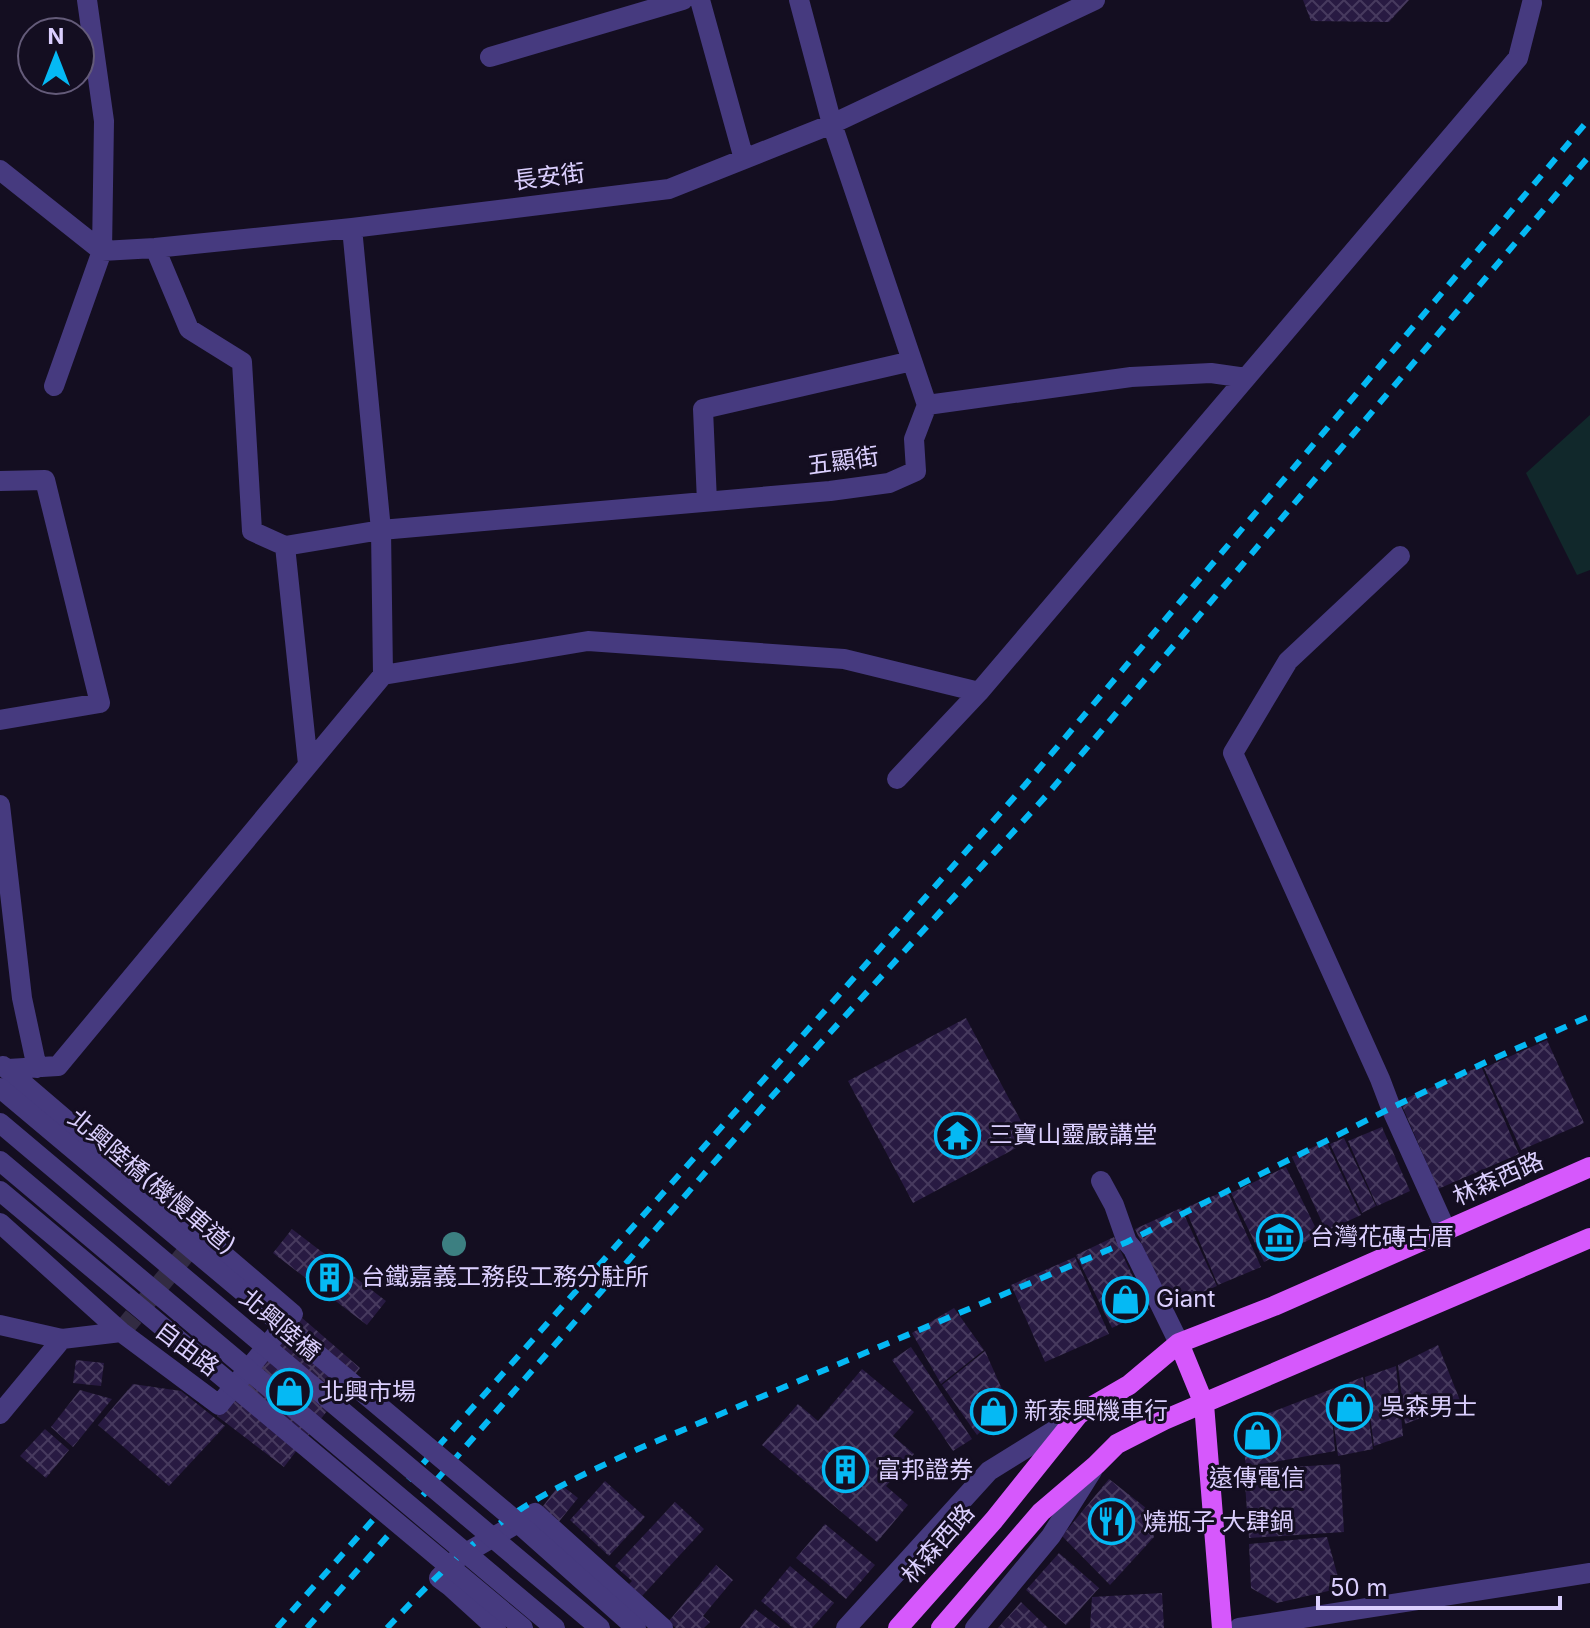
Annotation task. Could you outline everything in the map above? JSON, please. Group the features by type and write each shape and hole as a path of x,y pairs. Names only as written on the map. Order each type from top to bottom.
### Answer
{"main road":[{"name":"林森西路","path":"898,1628 994,1520 1079,1414 1129,1385 1179,1343 1268,1309 1590,1167"},
{"path":"941,1628 1041,1512 1117,1444 1164,1420 1590,1238"},
{"path":"1179,1343 1204,1404 1222,1628"}],"street":[{"path":"54,386 102,251 104,121 87,0"},
{"path":"490,57 683,0"},
{"path":"700,0 744,159"},
{"path":"799,0 832,124 927,405 1131,377 1211,373 1246,378"},
{"name":"長安街","path":"102,251 352,228 669,189 832,124 1055,9 1095,0"},
{"path":"897,779 979,692 1518,58 1531,1"},
{"path":"0,170 102,251"},
{"path":"352,228 381,530 383,675"},
{"path":"155,248 189,329 242,362 252,531 285,546 308,764"},
{"path":"707,502 703,409 912,361"},
{"name":"五顯街","path":"285,546 381,530 830,491 889,483 916,471 914,439 927,405"},
{"path":"0,481 45,480 100,703 0,720"},
{"path":"1400,556 1288,661 1233,753 1446,1230"},
{"path":"3,1074 58,1066 383,675 588,641 844,659 979,692"},
{"path":"0,805 22,998 37,1068"},
{"name":"自由路","path":"0,1223 121,1332 219,1405 293,1314 3,1074"},
{"name":"北興陸橋(機慢車道)","path":"3,1074 636,1628"},
{"name":"北興陸橋","path":"0,1123 600,1628"},
{"path":"0,1161 555,1628"},
{"path":"1101,1181 1114,1205 1127,1242 1179,1343"},
{"path":"0,1191 523,1628"},
{"path":"0,1325 62,1339 121,1332"},
{"path":"0,1414 62,1339"},
{"path":"846,1628 989,1471 1079,1414"},
{"path":"975,1628 1051,1536 1096,1465"},
{"path":"496,1628 439,1578 459,1557 535,1513 663,1628"},
{"path":"1239,1628 1590,1573"}],"green space":[{"path":"1590,415 1590,570 1577,575 1526,473"}],"building":[{"path":"1303,0 1409,0 1389,22 1311,21"},
{"path":"966,1018 1031,1140 913,1203 848,1081"},
{"path":"1547,1040 1584,1123 1521,1150 1484,1068"},
{"path":"1481,1066 1519,1154 1438,1189 1400,1101"},
{"path":"1382,1127 1410,1191 1377,1206 1348,1141"},
{"path":"1344,1138 1376,1206 1362,1213 1330,1144"},
{"path":"1326,1141 1361,1215 1326,1231 1292,1157"},
{"path":"1286,1167 1319,1235 1264,1262 1231,1193"},
{"path":"1227,1190 1261,1267 1218,1285 1185,1208"},
{"path":"1181,1208 1217,1286 1170,1306 1135,1229"},
{"name":"台鐵嘉義工務段工務分駐所","path":"292,1229 386,1301 367,1325 273,1253"},
{"path":"1114,1237 1149,1310 1112,1328 1076,1255"},
{"path":"1075,1257 1109,1334 1045,1362 1011,1285"},
{"path":"954,1308 984,1350 941,1384 912,1333"},
{"name":"北興市場","path":"301,1317 360,1368 284,1467 217,1416"},
{"path":"1438,1345 1461,1403 1405,1424 1398,1365"},
{"path":"911,1347 972,1439 953,1451 892,1360"},
{"path":"985,1351 1009,1405 977,1435 942,1385"},
{"path":"76,1360 104,1363 101,1386 73,1383"},
{"path":"1396,1366 1403,1436 1374,1446 1365,1377"},
{"name":"富邦證券","path":"862,1369 914,1412 893,1436 914,1454 886,1486 908,1505 877,1542 762,1445 798,1404 818,1421"},
{"path":"1363,1377 1373,1449 1338,1456 1330,1394 1335,1451 1246,1467 1244,1449 1256,1418"},
{"path":"133,1384 181,1391 225,1426 169,1486 98,1425"},
{"path":"80,1390 112,1399 73,1447 51,1427"},
{"path":"45,1429 69,1450 46,1478 20,1456"},
{"path":"1340,1464 1344,1532 1249,1538 1244,1470"},
{"name":"燒瓶子 大肆鍋","path":"1109,1479 1146,1508 1154,1537 1110,1585 1062,1536"},
{"path":"605,1481 645,1517 609,1556 570,1520"},
{"path":"560,1484 578,1498 557,1524 540,1510"},
{"path":"675,1502 704,1529 642,1596 629,1584 632,1581 615,1566"},
{"path":"825,1524 875,1565 846,1599 796,1558"},
{"path":"1327,1537 1341,1588 1277,1603 1251,1588 1249,1544"},
{"path":"1059,1553 1099,1588 1066,1625 1026,1590"},
{"path":"716,1565 733,1580 703,1616 710,1622 704,1628 676,1628 668,1622"},
{"path":"790,1566 834,1603 812,1628 793,1628 761,1601"},
{"path":"1162,1593 1164,1628 1090,1628 1092,1597"},
{"path":"1021,1602 1048,1628 998,1628"},
{"path":"755,1609 780,1628 740,1628"}],"tunnel":[{"path":"121,1332 200,1236"}],"railway":[{"path":"277,1628 1025,785 1590,118"},
{"path":"307,1628 774,1094 1046,796 1590,155"},
{"path":"387,1628 474,1543 522,1509 570,1481 638,1449 1127,1242 1391,1108 1590,1016"}],"place":[{"name":"三寶山靈嚴講堂","path":"958,1135"},
{"name":"台灣花磚古厝","path":"1279,1237"},
{"name":"台鐵嘉義工務段工務分駐所","path":"330,1277"},
{"name":"Giant","path":"1125,1299"},
{"name":"北興市場","path":"289,1392"},
{"name":"吳森男士","path":"1350,1407"},
{"name":"新泰興機車行","path":"993,1411"},
{"name":"遠傳電信","path":"1257,1436"},
{"name":"富邦證券","path":"846,1470"},
{"name":"燒瓶子 大肆鍋","path":"1112,1522"}]}
